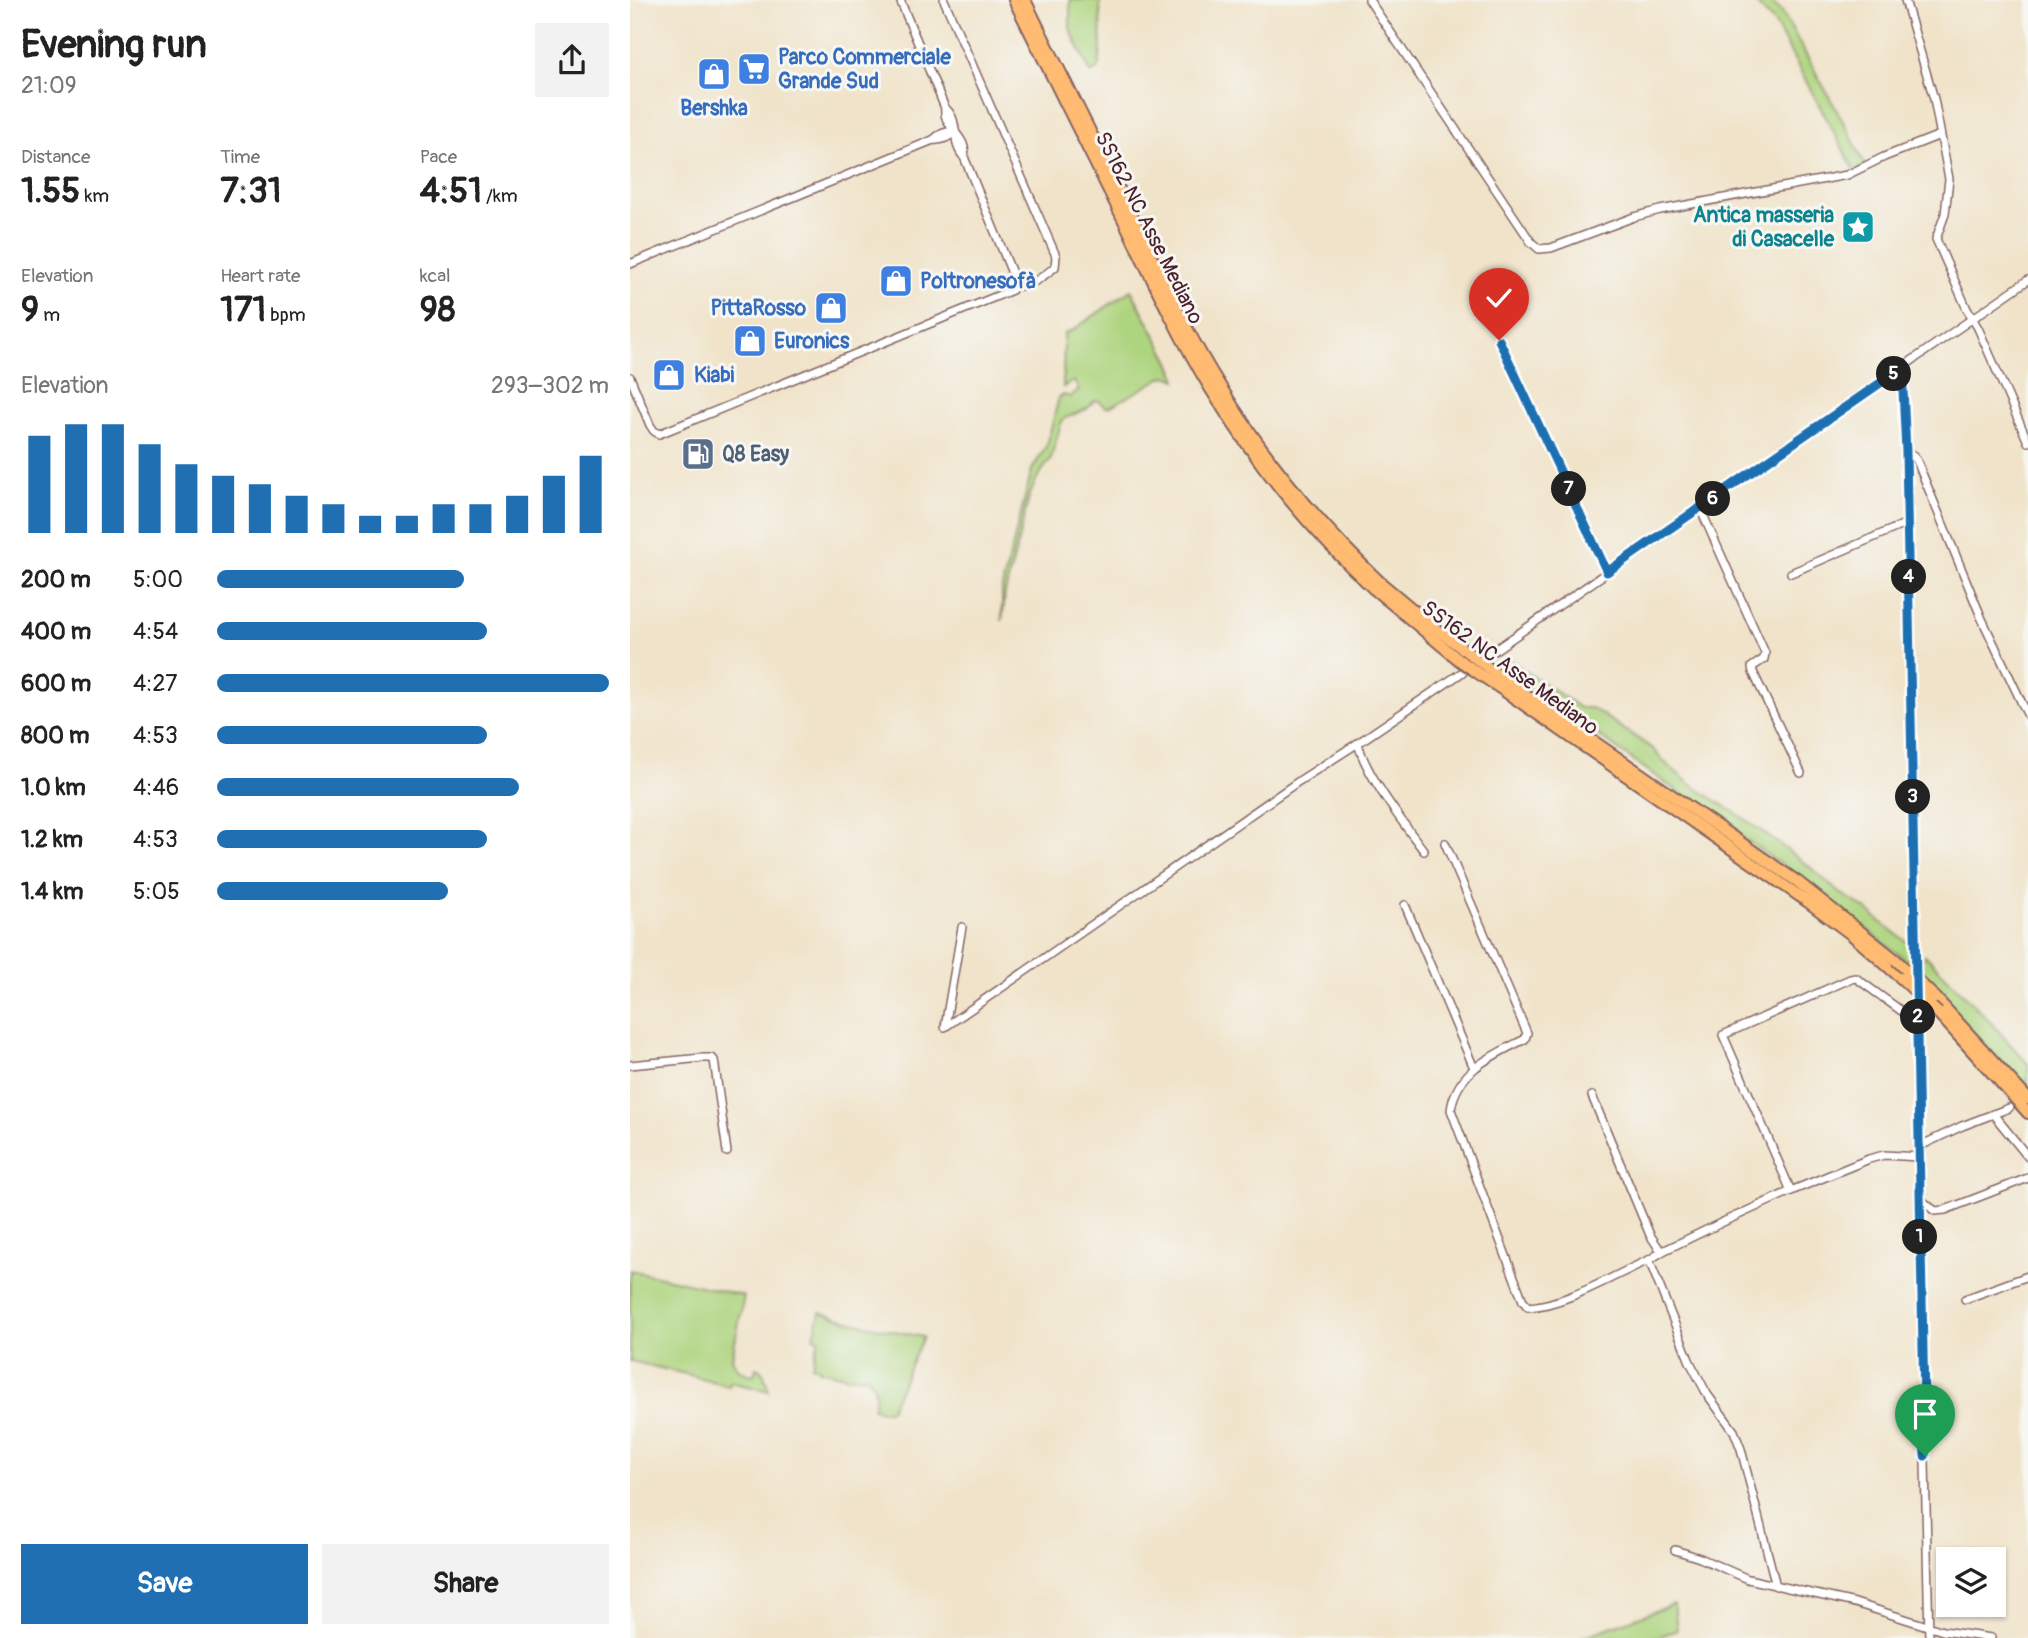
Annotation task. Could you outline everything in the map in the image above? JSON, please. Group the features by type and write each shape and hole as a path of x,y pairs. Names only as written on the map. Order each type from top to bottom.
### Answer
{"highway":[{"name":"SS162 NC Asse Mediano","path":"1014,0 1107,176"},
{"name":"SS162 NC Asse Mediano","path":"1025,0 1157,277 1220,387 1285,488 1325,527 1377,585 1503,684 1852,935 1938,1013 2028,1113"},
{"name":"SS162 NC Asse Mediano","path":"1503,684 1798,882 1896,960 1936,998 2028,1099"}],"street":[{"path":"900,0 945,108 950,111 955,131 960,136 966,152 964,157 1014,278 1014,286"},
{"path":"630,377 650,425 660,434 1006,293 1014,286 1024,287 1034,283 1055,267 1056,256 944,0"},
{"path":"1369,0 1531,242 1539,248 1551,248 1660,210 1847,175 1940,135"},
{"path":"1905,0 1934,99 1949,179 1945,214 1936,239 2028,442"},
{"path":"630,264 933,140 940,141 955,131"},
{"path":"962,927 945,1027 2028,281"},
{"path":"1499,340 1607,572"},
{"path":"1902,368 1908,523 1929,1638"},
{"path":"1906,452 1917,461 1982,619 2028,716"},
{"path":"1700,508 1765,653 1764,659 1752,667 1753,672 1801,773"},
{"path":"1791,573 1908,523"},
{"path":"1358,743 1360,752 1378,784 1424,850"},
{"path":"1445,843 1527,1033 1525,1039 1474,1068 1465,1077 1457,1087 1451,1110 1523,1301 1528,1307 1539,1307 1582,1291 1791,1191 1869,1159 1884,1155 1920,1157"},
{"path":"1405,905 1474,1068"},
{"path":"1791,1191 1724,1035 1856,978 1918,1023"},
{"path":"630,1065 702,1058 714,1060 727,1152"},
{"path":"1592,1096 1650,1234 1662,1251"},
{"path":"1920,1146 2009,1108"},
{"path":"1993,1114 2028,1157"},
{"path":"1920,1199 1935,1211 1945,1210 2028,1178"},
{"path":"1649,1260 1690,1362 1707,1394 1734,1431 1776,1586"},
{"path":"1965,1299 2028,1276"},
{"path":"1675,1550 1748,1579 1855,1603 1943,1630 1991,1638"}],"green space":[{"path":"1070,0 1100,0 1099,68 1091,73 1070,29"},
{"path":"1753,0 1768,0 1782,12 1865,165 1855,171 1774,22"},
{"path":"1131,290 1177,380 1163,377 1111,406 1106,407 1099,401 1094,401 1087,409 1065,418 1061,423 1051,458 1037,478 1029,497 1005,593 1002,621 1002,587 1032,470 1047,445 1059,397 1070,397 1079,390 1074,381 1063,387 1064,334"},
{"path":"1506,660 1580,708 1592,708 1653,749 1690,784 1745,819 1912,945 1911,964 1817,890 1497,664"},
{"path":"1925,955 2028,1064 2028,1091 1921,976 1921,961"},
{"path":"630,1270 744,1296 732,1358 737,1368 743,1372 754,1375 756,1368 761,1372 769,1391 730,1382 729,1386 630,1361"},
{"path":"820,1312 856,1323 923,1337 890,1410 873,1408 874,1391 867,1376 848,1377 812,1366 819,1339 814,1337"},
{"path":"1674,1604 1677,1630 1654,1638 1580,1638"}],"place":[{"name":"Parco Commerciale Grande Sud","path":"754,69"},
{"name":"Bershka","path":"714,74"},
{"name":"Antica masseria di Casacelle","path":"1858,227"},
{"name":"Poltronesofà","path":"896,281"},
{"name":"PittaRosso","path":"831,308"},
{"name":"Euronics","path":"750,341"},
{"name":"Kiabi","path":"669,375"},
{"name":"Q8 Easy","path":"698,454"}],"route":[{"path":"1499,340 1607,572 1902,368 1906,452 1925,1456"}]}
